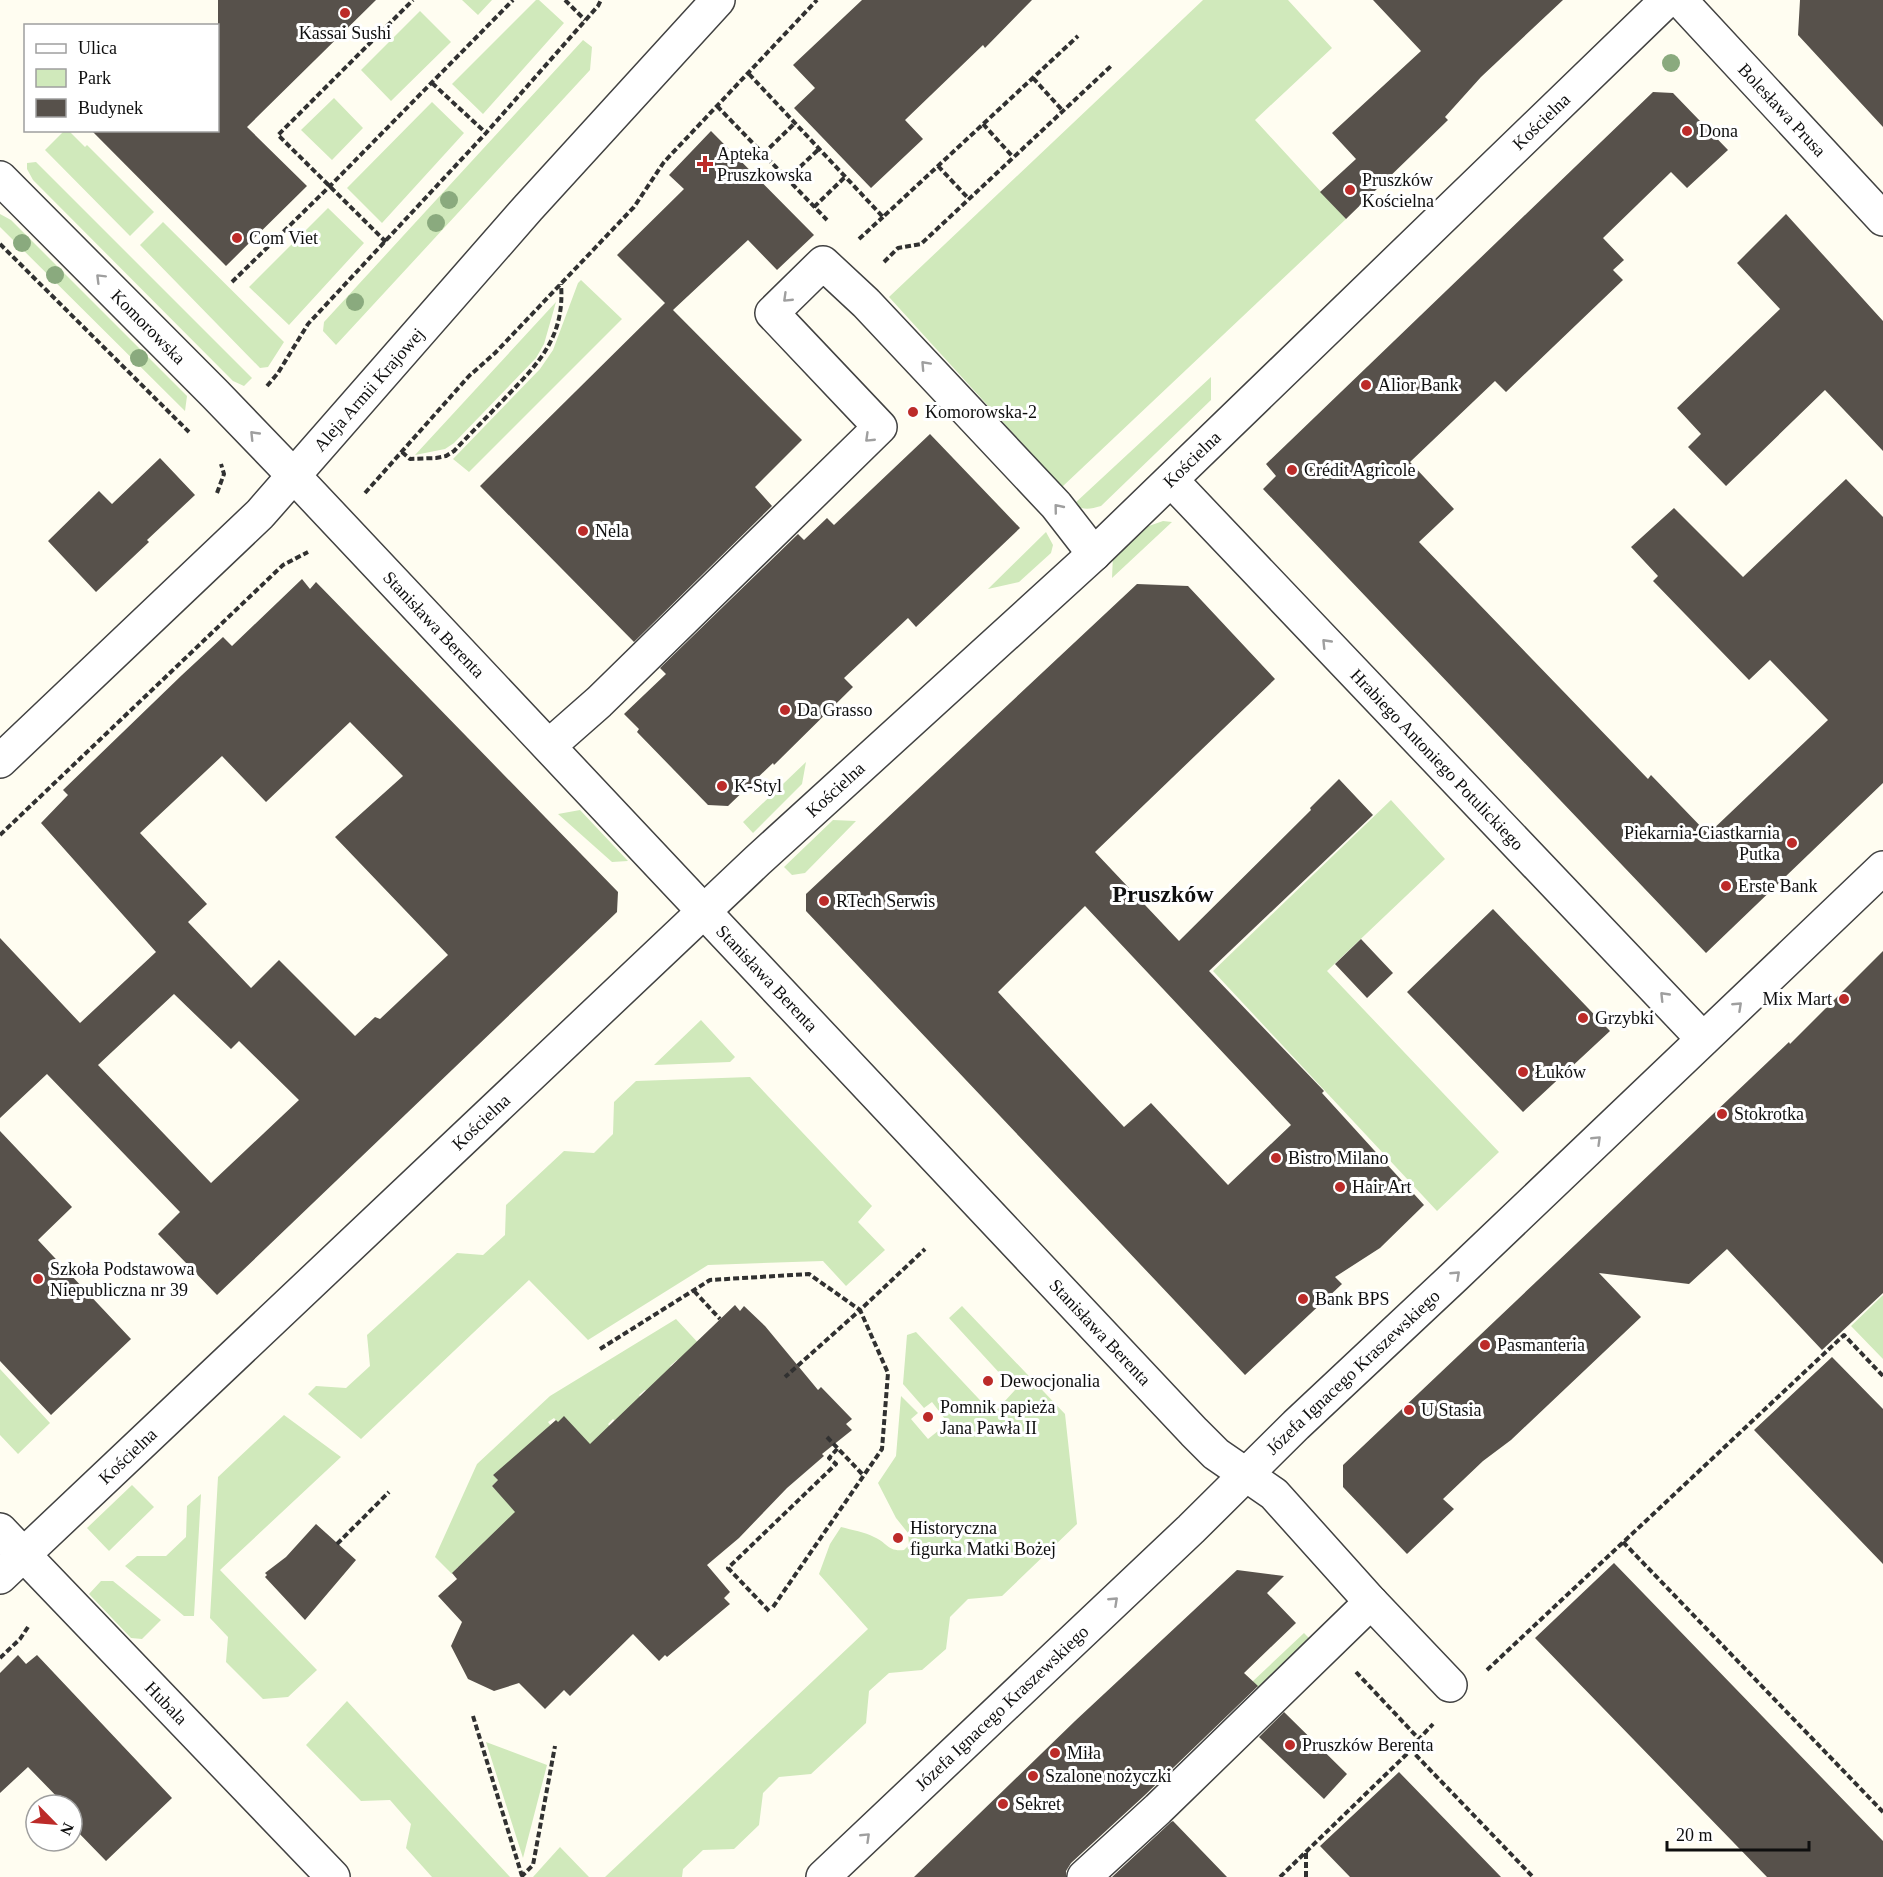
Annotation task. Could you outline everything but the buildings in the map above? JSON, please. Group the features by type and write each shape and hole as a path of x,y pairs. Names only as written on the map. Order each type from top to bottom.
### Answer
{"street":[{"name":"Aleja Armii Krajowej","path":"0,761 248,525 294,476 528,208 718,0"},
{"name":"Kościelna","path":"0,1577 757,861 1094,554 1667,0"},
{"name":"Bolesława Prusa","path":"1680,0 1883,219"},
{"name":"Komorowska","path":"0,178 294,476"},
{"path":"549,746 599,702 880,427 772,312 823,263 866,303 1056,504 1094,554"},
{"name":"Stanisława Berenta","path":"294,476 1194,1432 1216,1454 1274,1494 1371,1602 1450,1685"},
{"name":"Hrabiego Antoniego Potulickiego","path":"1171,480 1703,1039"},
{"name":"Józefa Ignacego Kraszewskiego","path":"823,1877 1883,868"},
{"name":"Hubala","path":"0,1530 333,1877"},
{"path":"1084,1877 1158,1809 1371,1602"}],"path":[{"path":"386,242 278,135 413,0"},
{"path":"232,282 513,0"},
{"path":"565,0 585,20"},
{"path":"263,391 278,373 308,324 486,133 601,0"},
{"path":"359,500 469,376 495,353 634,207 664,162 817,0"},
{"path":"852,246 1078,36"},
{"path":"883,263 898,248 921,244 1111,66"},
{"path":"749,74 883,217"},
{"path":"1033,78 1063,111"},
{"path":"432,83 486,133"},
{"path":"717,106 829,223"},
{"path":"763,154 795,123"},
{"path":"983,124 1013,157"},
{"path":"787,179 819,149"},
{"path":"938,166 969,198"},
{"path":"814,207 845,177"},
{"path":"0,244 196,438"},
{"path":"402,452 410,459 446,456 454,451 537,365 552,340 562,303 561,283"},
{"path":"214,498 221,486 224,474 219,460"},
{"path":"0,835 283,565 312,549"},
{"path":"785,1377 925,1249"},
{"path":"600,1349 710,1280 809,1274 860,1310 888,1373 882,1449 771,1609 728,1568 836,1464 829,1458 838,1448"},
{"path":"694,1291 720,1319"},
{"path":"1481,1676 1844,1335 1883,1376"},
{"path":"827,1437 864,1476"},
{"path":"337,1544 389,1492"},
{"path":"1623,1542 1883,1812"},
{"path":"0,1658 20,1639 28,1627"},
{"path":"473,1716 521,1877 533,1865 555,1746"},
{"path":"1419,1739 1434,1722"},
{"path":"1280,1877 1411,1750 1533,1877"},
{"path":"1306,1852 1306,1877"}],"green space":[{"path":"462,0 492,0 478,15"},
{"path":"536,0 539,0 564,23 483,114 452,84"},
{"path":"1203,0 1288,0 1332,48 1255,120 1346,219 1062,487 889,297"},
{"path":"420,11 451,42 391,101 361,70"},
{"path":"583,40 592,47 590,70 336,345 323,331 324,322"},
{"path":"334,98 363,128 332,160 301,130"},
{"path":"432,102 464,133 382,223 347,188"},
{"path":"63,132 70,132 85,147 87,145 154,212 130,236 45,150"},
{"path":"36,162 252,378 244,386 233,381 33,180 27,169 27,163"},
{"path":"328,208 364,243 289,325 249,287"},
{"path":"0,214 11,220 187,396 185,411 0,227"},
{"path":"163,222 284,342 268,367 260,368 140,245"},
{"path":"581,280 622,319 469,472 453,459 540,369 553,350"},
{"path":"556,302 544,344 536,358 454,443 445,449 415,455"},
{"path":"1211,377 1211,400 1101,506 1087,509 1074,504"},
{"path":"1163,521 1172,522 1112,578 1113,555 1146,527"},
{"path":"1046,532 1053,545 1051,553 1019,582 988,589"},
{"path":"806,762 802,784 753,833 743,822"},
{"path":"1391,800 1445,859 1327,971 1499,1152 1437,1211 1213,971"},
{"path":"580,810 628,861 612,862 558,814"},
{"path":"833,820 856,821 805,873 792,875 784,867"},
{"path":"701,1020 735,1057 730,1062 654,1065"},
{"path":"750,1077 872,1206 858,1222 885,1250 846,1286 823,1261 708,1265 588,1340 529,1280 361,1439 308,1394 316,1386 346,1388 370,1366 367,1335 457,1253 483,1255 505,1235 506,1205 564,1151 594,1153 613,1134 614,1102 636,1081"},
{"path":"1883,1295 1883,1359 1851,1326"},
{"path":"962,1306 1065,1414 1077,1524 1002,1596 968,1599 950,1617 946,1649 922,1670 889,1673 869,1691 866,1723 811,1774 779,1777 763,1793 759,1825 734,1849 703,1850 683,1869 682,1877 605,1877 868,1629 819,1574 830,1544 841,1527 870,1535 894,1550 904,1550 909,1545 908,1533 896,1518 878,1483 896,1456 901,1396 918,1413 911,1419 928,1439 948,1423 932,1402 924,1408 903,1384 907,1335 916,1332 993,1414 1015,1390 949,1318"},
{"path":"676,1319 702,1347 682,1365 677,1360 670,1366 675,1371 650,1395 645,1390 639,1395 644,1401 618,1424 613,1419 608,1424 613,1430 587,1454 554,1418 548,1422 552,1427 503,1472 500,1469 493,1475 498,1480 492,1486 527,1511 461,1570 458,1567 452,1574 435,1557 477,1464 550,1396"},
{"path":"0,1369 50,1423 18,1454 0,1435"},
{"path":"284,1415 341,1457 220,1570 317,1670 288,1697 263,1699 226,1662 228,1637 210,1618 218,1477"},
{"path":"132,1485 154,1507 109,1551 87,1528"},
{"path":"201,1494 194,1616 184,1616 125,1566 137,1556 166,1556 186,1537 187,1506"},
{"path":"101,1581 113,1581 161,1620 142,1639 131,1638 89,1594"},
{"path":"1304,1633 1313,1642 1261,1691 1252,1682"},
{"path":"347,1701 510,1877 432,1877 406,1848 411,1824 390,1800 361,1801 306,1745"},
{"path":"486,1742 547,1765 523,1858"},
{"path":"560,1847 589,1877 533,1877"}],"place":[{"name":"Kassai Sushi","path":"345,13"},
{"name":"Dona","path":"1687,131"},
{"name":"Apteka Pruszkowska","path":"705,164"},
{"name":"Pruszków Kościelna","path":"1350,190"},
{"name":"Com Viet","path":"237,238"},
{"name":"Alior Bank","path":"1366,385"},
{"name":"Komorowska-2","path":"913,412"},
{"name":"Crédit Agricole","path":"1292,470"},
{"name":"Nela","path":"583,531"},
{"name":"Da Grasso","path":"785,710"},
{"name":"K-Styl","path":"722,786"},
{"name":"Piekarnia-Ciastkarnia Putka","path":"1792,843"},
{"name":"Erste Bank","path":"1726,886"},
{"name":"RTech Serwis","path":"824,901"},
{"name":"Mix Mart","path":"1844,999"},
{"name":"Grzybki","path":"1583,1018"},
{"name":"Łuków","path":"1523,1072"},
{"name":"Stokrotka","path":"1722,1114"},
{"name":"Bistro Milano","path":"1276,1158"},
{"name":"Hair Art","path":"1340,1187"},
{"name":"Szkoła Podstawowa Niepubliczna nr 39","path":"38,1279"},
{"name":"Bank BPS","path":"1303,1299"},
{"name":"Pasmanteria","path":"1485,1345"},
{"name":"Dewocjonalia","path":"988,1381"},
{"name":"U Stasia","path":"1409,1410"},
{"name":"Pomnik papieża Jana Pawła II","path":"928,1417"},
{"name":"Historyczna figurka Matki Bożej","path":"898,1538"},
{"name":"Pruszków Berenta","path":"1290,1745"},
{"name":"Miła","path":"1055,1753"},
{"name":"Szalone nożyczki","path":"1033,1776"},
{"name":"Sekret","path":"1003,1804"}],"district":[{"name":"Pruszków","path":"1163,894"}]}
